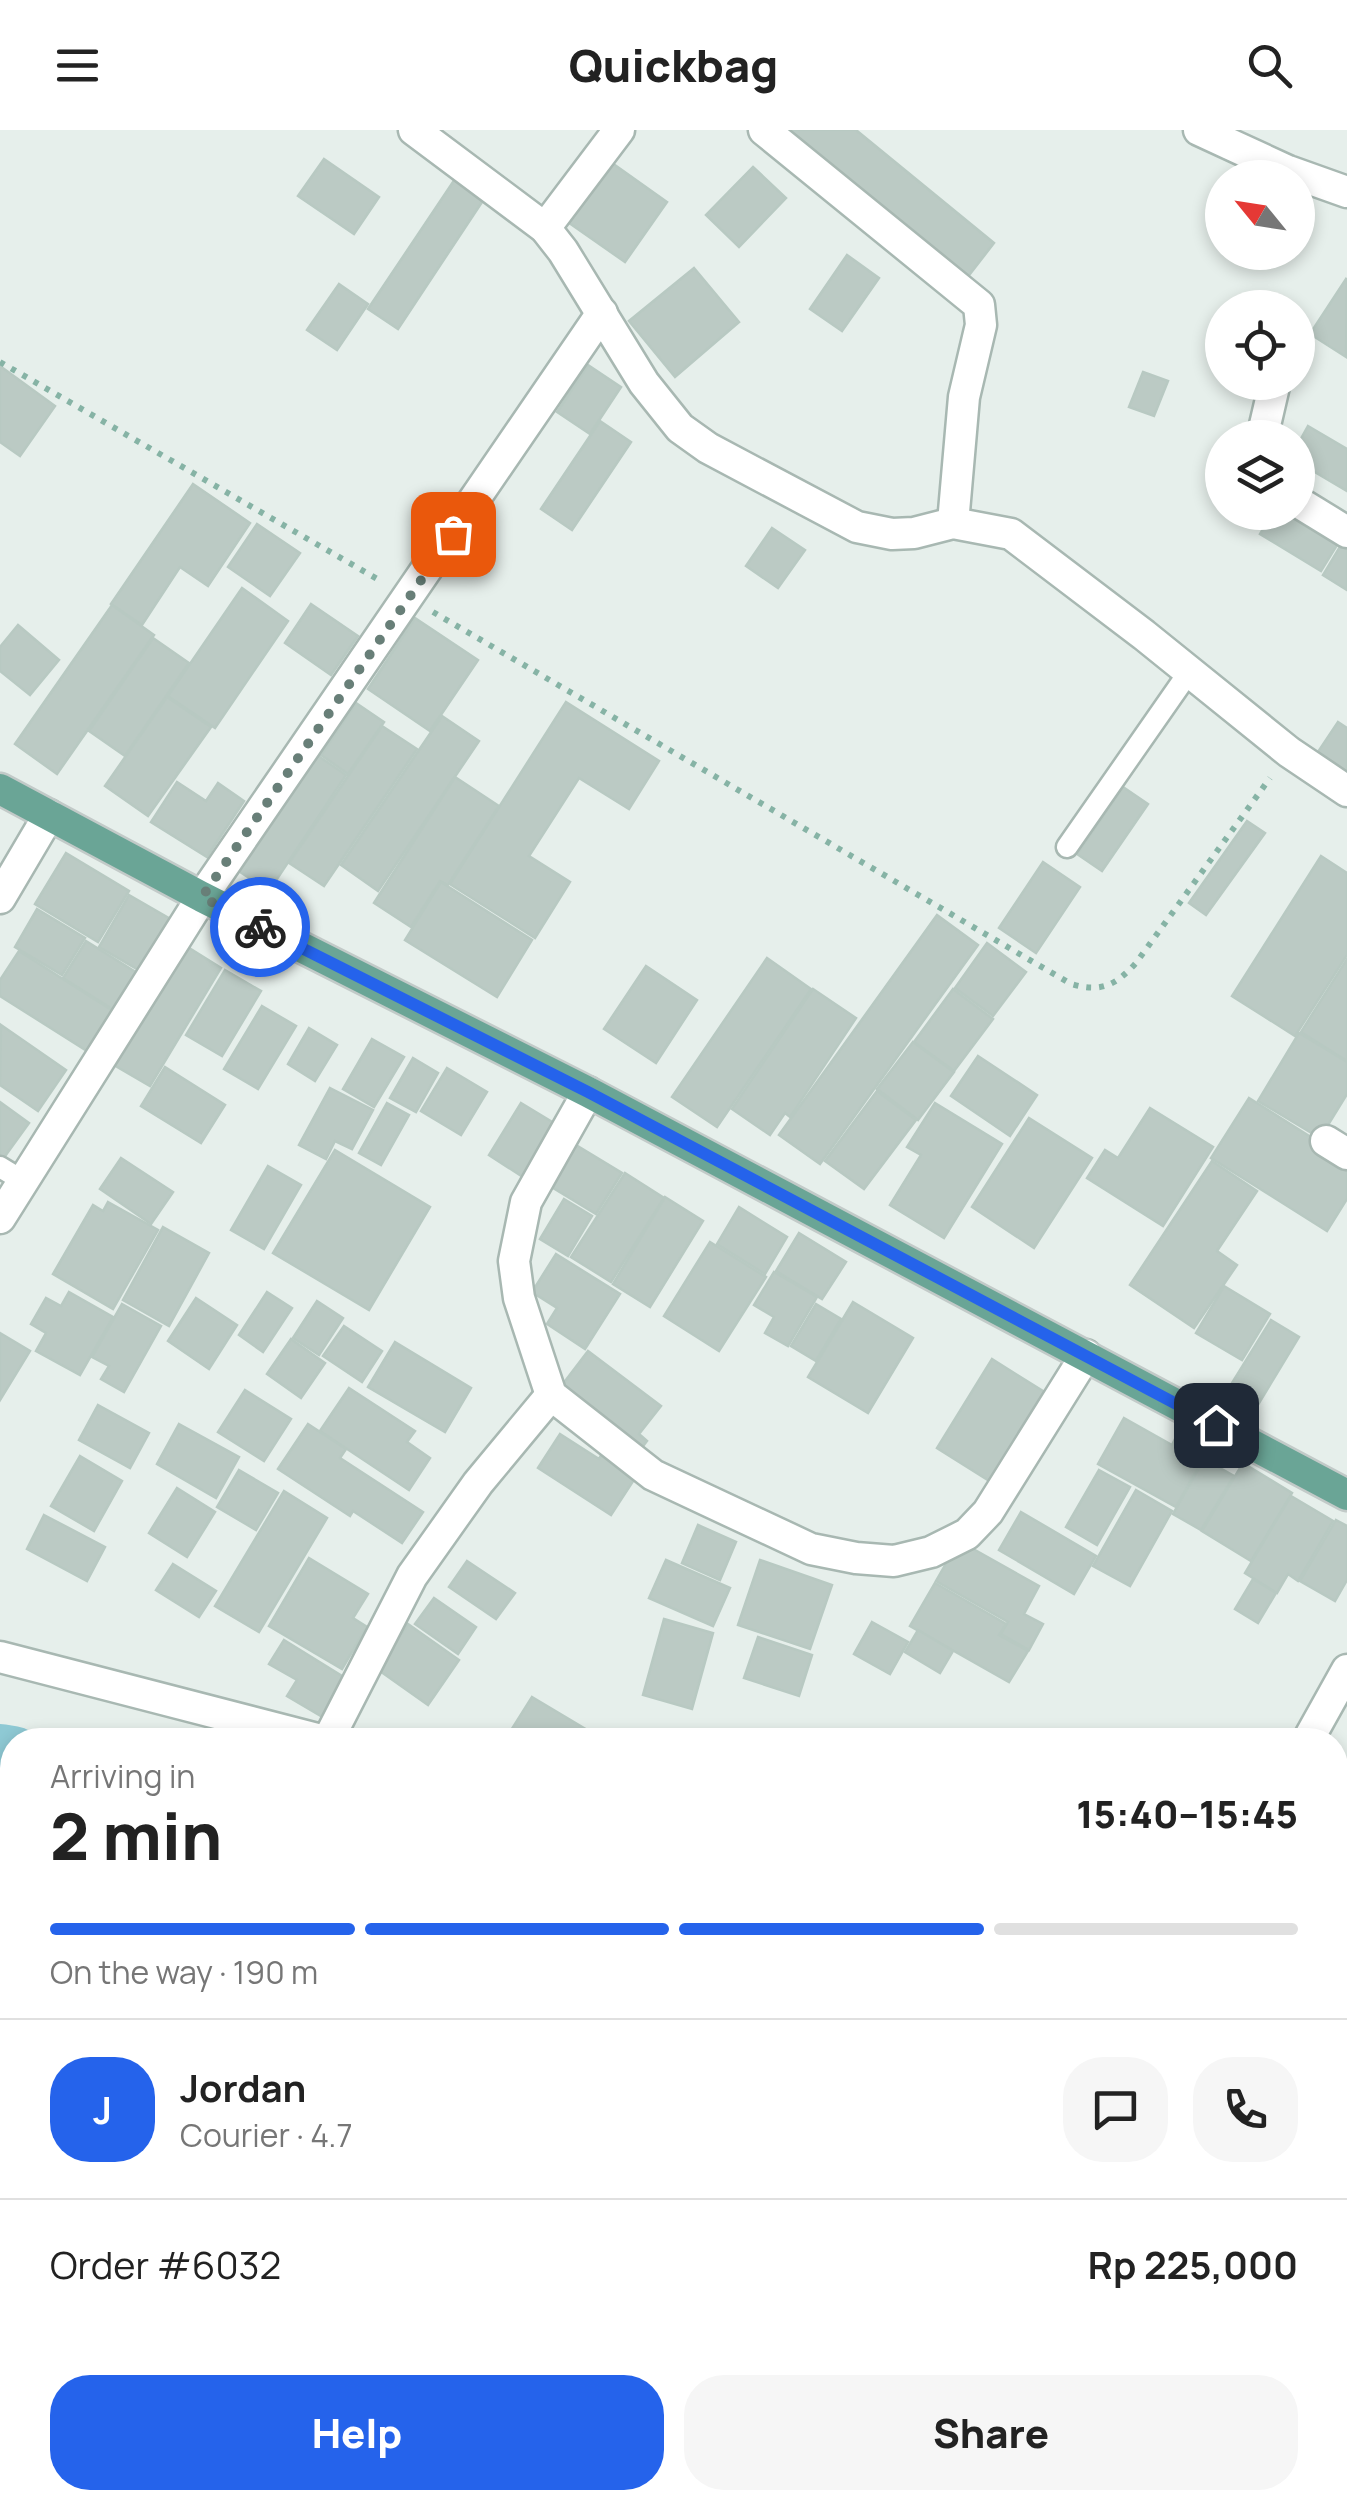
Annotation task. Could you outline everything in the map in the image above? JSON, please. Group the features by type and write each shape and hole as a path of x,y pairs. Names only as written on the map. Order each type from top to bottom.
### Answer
{"main road":[{"path":"0,790 588,1092 1347,1495"}],"street":[{"path":"414,130 546,228 662,409 708,448 857,528 892,534 953,523 991,529 1023,542 1289,752 1347,791"},
{"path":"546,228 619,130"},
{"path":"764,130 979,306 982,325 964,398 953,523"},
{"path":"1199,130 1288,171 1347,192"},
{"path":"0,1218 11,1174 602,313"},
{"path":"1315,512 1347,532"},
{"path":"0,898 49,816"},
{"path":"588,1092 526,1202 514,1261 519,1298 550,1395 653,1475 810,1548 894,1561 931,1552 967,1534 988,1512 1086,1355"},
{"path":"331,1728 412,1576 478,1483 550,1395"},
{"path":"0,1656 279,1728"},
{"path":"1315,1728 1347,1670"}],"lane":[{"path":"1068,848 1190,672"}],"path":[{"path":"0,362 1071,984 1088,989 1108,988 1121,979 1289,752"}],"building":[{"path":"775,130 856,130 994,243 963,283"},
{"path":"605,158 667,202 625,262 562,218"},
{"path":"324,159 379,197 354,234 298,196"},
{"path":"753,167 786,198 739,247 706,215"},
{"path":"455,179 484,199 398,329 368,309"},
{"path":"847,255 879,278 842,331 810,309"},
{"path":"694,268 739,322 675,377 629,321"},
{"path":"1346,279 1346,357 1315,337 1315,326"},
{"path":"339,284 368,304 337,350 307,330"},
{"path":"588,365 621,387 590,434 557,412"},
{"path":"0,366 55,406 20,456 0,442"},
{"path":"1143,372 1168,381 1154,416 1129,407"},
{"path":"600,421 631,442 572,530 541,509"},
{"path":"1315,430 1347,449 1347,491 1315,472"},
{"path":"193,484 250,523 208,586 180,567 142,625 111,604"},
{"path":"1315,522 1342,537 1321,571 1260,534 1262,530 1315,530"},
{"path":"257,524 300,553 270,596 228,567"},
{"path":"772,528 805,550 778,588 746,566"},
{"path":"1344,540 1347,541 1347,590 1323,575"},
{"path":"242,588 288,621 215,728 168,696"},
{"path":"311,604 358,636 331,675 285,643"},
{"path":"112,605 154,635 57,774 15,744"},
{"path":"415,618 478,660 430,731 368,689"},
{"path":"18,625 59,660 30,695 0,671 0,647"},
{"path":"153,638 189,663 125,756 89,731"},
{"path":"167,697 211,727 148,816 105,786"},
{"path":"566,702 659,761 629,809 579,778 529,856 570,882 535,938 450,884"},
{"path":"356,703 384,722 348,774 321,755"},
{"path":"442,716 479,741 378,891 341,865"},
{"path":"1338,722 1347,728 1347,772 1318,752"},
{"path":"382,726 417,749 324,886 289,863"},
{"path":"314,753 346,775 269,891 237,870"},
{"path":"455,777 499,806 448,885 440,881 411,927 374,903"},
{"path":"177,782 206,801 218,783 244,801 207,857 151,822"},
{"path":"1123,787 1148,804 1102,871 1077,854"},
{"path":"1247,821 1265,833 1206,915 1189,903"},
{"path":"66,853 129,891 98,942 35,904"},
{"path":"1321,856 1347,873 1347,955 1295,1036 1232,996"},
{"path":"1043,862 1080,887 1036,953 999,928"},
{"path":"441,882 532,940 497,997 405,940"},
{"path":"129,895 179,924 149,976 99,947"},
{"path":"37,909 85,938 62,975 15,947"},
{"path":"937,915 978,945 820,1164 779,1135"},
{"path":"86,941 145,978 122,1015 63,978"},
{"path":"987,943 1026,972 993,1016 955,988"},
{"path":"186,946 221,968 150,1086 114,1065"},
{"path":"19,951 113,1011 87,1051 0,996 0,980"},
{"path":"767,958 811,989 717,1127 672,1097"},
{"path":"1347,959 1347,1061 1301,1032"},
{"path":"646,966 697,1000 656,1063 604,1029"},
{"path":"225,970 261,991 222,1056 186,1035"},
{"path":"813,989 856,1018 790,1117 785,1113 770,1135 732,1109"},
{"path":"953,989 993,1019 954,1071 914,1042"},
{"path":"262,1006 296,1026 258,1089 224,1069"},
{"path":"1,1025 66,1070 38,1111 0,1085"},
{"path":"309,1028 337,1045 315,1081 288,1064"},
{"path":"1299,1033 1347,1062 1347,1094 1320,1138 1258,1101"},
{"path":"372,1039 404,1057 374,1107 343,1089"},
{"path":"913,1042 954,1072 918,1120 877,1089"},
{"path":"978,1056 1037,1095 1010,1136 951,1096"},
{"path":"413,1058 438,1073 416,1112 390,1098"},
{"path":"165,1067 225,1105 201,1143 141,1106"},
{"path":"447,1068 487,1092 461,1135 421,1111"},
{"path":"330,1088 373,1110 352,1149 335,1141 326,1159 299,1145"},
{"path":"877,1091 916,1120 864,1189 825,1161"},
{"path":"1249,1098 1347,1160 1347,1199 1327,1231 1211,1158"},
{"path":"0,1102 29,1123 0,1163"},
{"path":"387,1103 409,1115 381,1165 359,1153"},
{"path":"521,1103 562,1128 529,1181 489,1155"},
{"path":"935,1103 1002,1144 944,1238 890,1205 921,1155 907,1147"},
{"path":"1150,1108 1213,1147 1163,1226 1087,1178 1105,1150 1118,1158"},
{"path":"1029,1118 1092,1158 1034,1248 972,1207"},
{"path":"576,1145 622,1173 596,1214 550,1186"},
{"path":"335,1150 430,1207 369,1310 273,1253"},
{"path":"121,1158 173,1192 151,1224 100,1189"},
{"path":"1212,1161 1257,1191 1217,1251 1237,1265 1194,1328 1130,1285"},
{"path":"268,1166 301,1185 264,1249 231,1230"},
{"path":"625,1173 664,1198 611,1282 571,1257"},
{"path":"665,1197 703,1221 650,1307 613,1284"},
{"path":"564,1199 592,1216 568,1256 540,1239"},
{"path":"108,1202 158,1230 113,1309 53,1274 93,1205 103,1211"},
{"path":"739,1207 787,1237 765,1274 717,1244"},
{"path":"163,1227 209,1253 169,1326 123,1300"},
{"path":"799,1233 846,1262 822,1299 776,1271"},
{"path":"710,1242 766,1277 719,1351 664,1316"},
{"path":"556,1254 620,1294 585,1349 547,1324 557,1308 532,1292"},
{"path":"774,1272 817,1297 788,1346 765,1333 774,1317 754,1305"},
{"path":"1224,1286 1270,1314 1242,1360 1196,1333"},
{"path":"69,1292 113,1317 80,1375 36,1351 46,1333 31,1324 46,1298 61,1306"},
{"path":"267,1292 292,1308 263,1352 239,1335"},
{"path":"196,1298 237,1325 209,1369 168,1341"},
{"path":"317,1301 343,1318 319,1355 293,1338"},
{"path":"853,1302 913,1338 868,1413 808,1377"},
{"path":"122,1304 161,1326 124,1392 101,1379 109,1366 92,1357"},
{"path":"816,1304 841,1319 816,1361 791,1346"},
{"path":"1271,1320 1299,1337 1256,1408 1227,1391"},
{"path":"344,1326 382,1351 362,1382 323,1356"},
{"path":"0,1333 30,1351 0,1400"},
{"path":"291,1339 325,1363 301,1398 267,1374"},
{"path":"395,1342 471,1388 445,1432 368,1387"},
{"path":"588,1351 661,1406 639,1434 647,1441 637,1454 556,1393"},
{"path":"992,1359 1046,1393 991,1482 937,1448"},
{"path":"349,1388 415,1431 407,1442 430,1458 409,1490 320,1431"},
{"path":"245,1390 291,1419 264,1461 218,1432"},
{"path":"98,1405 149,1433 130,1468 79,1440"},
{"path":"1124,1418 1172,1445 1176,1437 1206,1453 1176,1507 1098,1464"},
{"path":"179,1424 239,1457 216,1498 157,1464"},
{"path":"308,1424 346,1449 340,1458 423,1512 402,1543 353,1511 350,1516 278,1469"},
{"path":"560,1434 599,1459 606,1447 641,1469 611,1515 538,1468"},
{"path":"80,1456 122,1481 94,1531 51,1506"},
{"path":"1204,1459 1234,1476 1201,1530 1173,1514"},
{"path":"1243,1463 1292,1493 1251,1561 1202,1531"},
{"path":"239,1470 278,1493 256,1530 217,1507"},
{"path":"1099,1470 1130,1487 1097,1545 1066,1527"},
{"path":"177,1488 215,1512 187,1557 149,1533"},
{"path":"1136,1490 1172,1511 1130,1586 1093,1566"},
{"path":"284,1491 327,1518 259,1632 215,1606"},
{"path":"1291,1496 1333,1521 1298,1581 1288,1574 1277,1593 1245,1573"},
{"path":"1021,1512 1096,1556 1074,1594 999,1550"},
{"path":"44,1515 105,1547 87,1581 27,1549"},
{"path":"1336,1520 1347,1526 1347,1580 1335,1601 1300,1581"},
{"path":"698,1525 736,1542 720,1580 682,1563"},
{"path":"959,1541 1039,1586 1024,1614 1043,1624 1029,1650 1001,1634 1008,1622 936,1581"},
{"path":"309,1558 368,1594 353,1618 367,1627 342,1669 269,1626"},
{"path":"666,1560 730,1588 713,1626 649,1598"},
{"path":"760,1560 832,1585 810,1649 738,1625"},
{"path":"467,1561 515,1593 496,1619 449,1587"},
{"path":"173,1564 216,1591 199,1617 156,1590"},
{"path":"1253,1579 1276,1593 1258,1623 1235,1609"},
{"path":"935,1583 1006,1624 999,1635 1028,1651 1009,1682 910,1626"},
{"path":"434,1598 476,1627 458,1654 415,1624"},
{"path":"664,1619 713,1633 692,1709 643,1695"},
{"path":"872,1622 908,1642 890,1674 854,1654"},
{"path":"408,1624 459,1660 428,1705 377,1669"},
{"path":"918,1630 953,1651 940,1673 905,1652"},
{"path":"758,1637 812,1655 799,1696 744,1678"},
{"path":"284,1640 350,1681 326,1719 287,1696 297,1680 269,1664"},
{"path":"532,1697 584,1728 513,1728"}],"way so far":[{"path":"260,927 202,897 453,534"}],"route":[{"path":"260,927 588,1092 1216,1425"}]}
